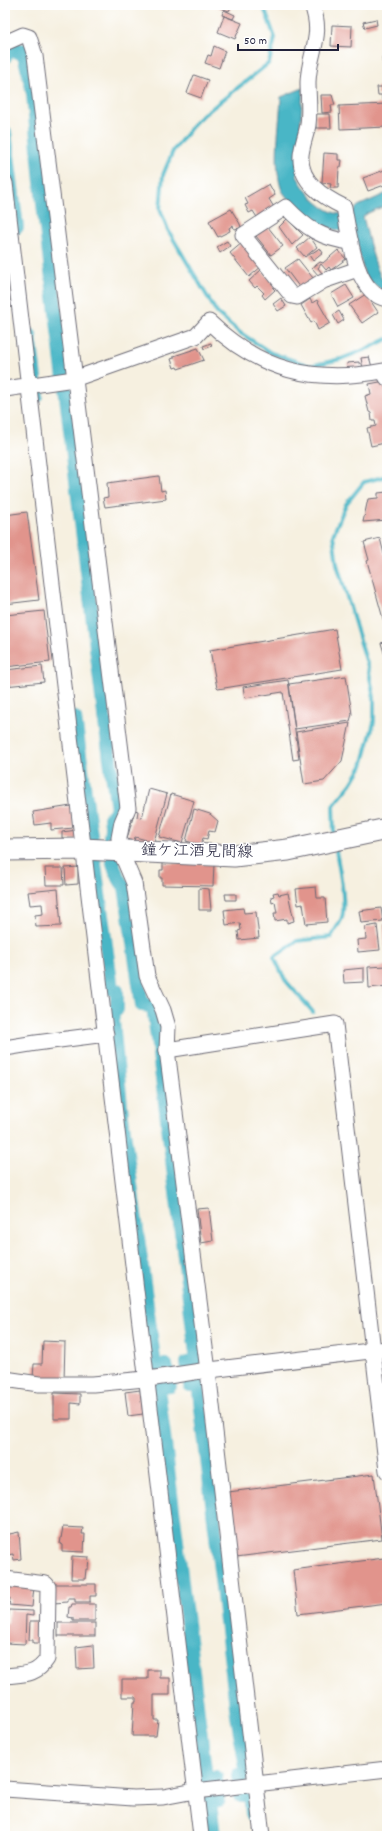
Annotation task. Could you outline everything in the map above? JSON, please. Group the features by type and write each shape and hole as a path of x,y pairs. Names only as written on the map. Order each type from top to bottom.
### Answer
{"main road":[{"name":"鐘ケ江酒見間線","path":"5,850 84,849 234,856 288,850 387,829"}],"street":[{"path":"312,5 316,17 317,32 308,82 308,123 301,155 303,170 312,185 324,198 344,207 358,269 366,285 379,298 387,299"},
{"path":"5,43 23,35 29,37 35,56 71,380 128,808 121,827 117,850 134,883 147,976 163,1010 168,1027 167,1050 205,1371 249,1786 262,1836"},
{"path":"5,184 31,386 106,1034 150,1378 201,1836"},
{"path":"351,242 337,240 318,233 301,223 286,207 243,235 292,296 297,297 323,281 358,269"},
{"path":"5,389 71,380 196,336 209,322 223,335 266,362 288,370 317,376 338,377 383,371 387,378"},
{"path":"167,1050 335,1024 380,1350 387,1471"},
{"path":"5,1048 106,1034"},
{"path":"5,1379 39,1384 93,1384 380,1350"},
{"path":"5,1579 46,1584 48,1587 47,1659 41,1669 5,1676"},
{"path":"5,1789 133,1798 163,1797 195,1791 387,1769"}],"water":[{"path":"303,88 297,176 304,187 318,203 329,211 335,213 350,214 358,206 387,193 387,205 368,213 363,217 372,254 379,273 387,284 387,294 365,277 355,234 336,230 311,220 296,208 283,193 277,167 281,97"}],"building":[{"path":"213,5 232,5 229,11"},
{"path":"224,10 235,15 233,19 222,15"},
{"path":"224,16 242,23 235,39 218,32"},
{"path":"376,19 377,25 365,28 363,22"},
{"path":"332,25 352,26 351,47 331,46"},
{"path":"214,46 225,51 219,68 205,63 208,55 211,56"},
{"path":"387,56 387,99 382,99 382,95 378,95 377,87 384,87 382,57"},
{"path":"194,75 208,80 201,98 187,93"},
{"path":"321,95 332,95 335,105 331,105 332,112 322,113"},
{"path":"387,104 387,127 340,129 339,106"},
{"path":"315,114 330,114 331,128 316,128"},
{"path":"384,134 387,134 386,161"},
{"path":"324,153 338,154 338,160 342,160 341,167 339,167 338,188 330,188 331,184 322,183"},
{"path":"387,169 387,184 368,191 363,178"},
{"path":"269,184 275,195 269,199 275,209 258,219 253,211 249,213 245,205 248,204 245,198"},
{"path":"231,209 241,228 234,229 233,225 229,228 230,231 218,237 209,221"},
{"path":"287,219 303,235 292,245 279,227"},
{"path":"268,227 283,246 271,255 256,236 262,229"},
{"path":"310,237 317,247 305,257 297,248"},
{"path":"227,241 230,246 220,253 217,247"},
{"path":"243,242 262,266 249,277 230,253"},
{"path":"320,248 323,253 313,261 309,255"},
{"path":"338,250 346,259 331,270 329,267 326,270 321,264 318,268 322,273 319,276 312,268 320,262 323,263"},
{"path":"298,259 313,278 300,288 285,268"},
{"path":"261,270 276,286 273,288 275,290 265,299 262,295 264,293 257,286 255,288 249,281"},
{"path":"346,285 354,298 338,307 331,294"},
{"path":"366,294 378,312 362,323 349,305"},
{"path":"281,298 286,306 278,311 273,304"},
{"path":"310,299 312,303 317,300 330,323 318,330 314,321 311,323 301,305"},
{"path":"339,311 344,320 338,324 333,315"},
{"path":"211,343 212,346 204,349 203,346"},
{"path":"198,348 204,360 178,369 177,367 174,368 171,359 174,358 174,356"},
{"path":"369,357 372,367 363,369 361,358"},
{"path":"359,362 360,370 348,371 347,363"},
{"path":"385,381 387,389 387,431 385,432 386,438 384,438 385,443 371,446 367,428 376,426 375,421 372,421 365,396 371,394 369,384"},
{"path":"159,476 161,491 165,490 166,499 105,507 103,498 108,497 107,483"},
{"path":"387,492 387,520 363,522 368,499 378,498 378,493"},
{"path":"27,512 39,600 5,604 5,515"},
{"path":"380,538 384,554 387,553 387,633 367,561 369,560 364,542"},
{"path":"44,611 50,662 5,667 5,615"},
{"path":"335,629 342,669 217,688 210,650"},
{"path":"387,641 387,662 381,643"},
{"path":"42,666 44,682 5,686 5,670"},
{"path":"346,676 352,714 350,721 295,729 289,684"},
{"path":"288,680 299,759 293,760 283,692 245,698 243,687"},
{"path":"350,723 342,761 324,781 304,784 296,732"},
{"path":"149,789 167,794 154,842 135,837 134,841 127,839 135,810 138,811 137,817 142,818"},
{"path":"171,794 194,801 182,843 159,837"},
{"path":"71,806 74,828 51,830 51,823 35,825 33,812"},
{"path":"194,809 210,814 218,821 215,832 209,831 207,839 203,838 201,845 186,841"},
{"path":"77,830 78,839 67,840 67,838 62,838 62,832"},
{"path":"163,863 214,864 213,886 162,885 160,870 163,870"},
{"path":"78,867 78,884 66,885 65,868"},
{"path":"45,868 63,868 64,885 46,885"},
{"path":"316,887 317,898 325,898 327,922 306,924 303,904 298,905 296,889"},
{"path":"199,888 209,889 211,910 199,910"},
{"path":"58,889 61,926 36,927 35,915 43,914 42,904 30,905 28,892"},
{"path":"278,892 279,895 288,893 294,921 287,923 287,919 275,921 274,913 277,913 275,902 272,903 271,897 274,896 273,893"},
{"path":"225,894 236,894 236,900 226,900"},
{"path":"243,908 244,913 256,912 259,938 239,940 238,931 241,930 240,923 226,925 224,910"},
{"path":"381,908 383,921 361,923 359,911"},
{"path":"377,925 380,950 358,952 357,940 366,939 365,927"},
{"path":"384,925 387,925 387,946 385,946"},
{"path":"387,966 387,986 369,988 368,967"},
{"path":"364,968 364,982 344,983 343,970"},
{"path":"209,1208 213,1241 201,1243 197,1209"},
{"path":"43,1341 65,1342 64,1380 33,1378 34,1364 42,1364"},
{"path":"140,1390 143,1414 128,1416 125,1392"},
{"path":"54,1393 80,1394 80,1404 71,1403 71,1419 54,1419"},
{"path":"374,1474 382,1539 236,1557 228,1492"},
{"path":"63,1527 83,1528 82,1534 85,1534 84,1552 62,1551 62,1545 60,1544"},
{"path":"19,1532 21,1559 14,1560 13,1554 7,1555 5,1535"},
{"path":"72,1556 89,1557 85,1579 71,1579"},
{"path":"384,1558 387,1603 298,1614 293,1570"},
{"path":"5,1584 34,1587 32,1607 9,1605 10,1598 5,1598"},
{"path":"53,1584 96,1584 96,1596 90,1596 90,1602 75,1602 75,1599 68,1599 68,1602 53,1603"},
{"path":"72,1604 95,1604 95,1621 73,1621 73,1618 68,1617 69,1607 71,1607"},
{"path":"9,1610 33,1611 33,1616 26,1615 25,1644 5,1643 5,1623 8,1623"},
{"path":"30,1621 43,1621 42,1643 33,1643 33,1640 29,1640"},
{"path":"58,1623 95,1623 95,1636 58,1636"},
{"path":"93,1645 94,1668 77,1669 76,1647"},
{"path":"148,1670 160,1670 160,1678 170,1678 170,1695 154,1695 154,1720 158,1720 156,1736 132,1736 134,1702 136,1702 136,1697 122,1697 122,1679 148,1679"}],"waterway":[{"path":"263,5 275,38 269,63 197,120 173,151 163,175 160,209 168,230 217,313 239,332 271,353 310,366 341,359 387,339"},
{"path":"5,57 5,54 17,49 18,52 23,50 33,94 43,204 105,723 117,810 110,818 111,851 115,870 125,887 142,1005 153,1006 197,1362 187,1363 190,1385 198,1383 237,1715 247,1774 238,1775 241,1796 250,1796 252,1814"},
{"path":"5,132 17,227"},
{"path":"30,335 37,396"},
{"path":"334,835 333,806 351,784 362,766 374,722 374,698 368,667 337,564 333,535 346,504 364,482 387,476"},
{"path":"75,718 112,989 117,991 117,1009 112,1011 122,1116 155,1366 166,1365 170,1386 158,1387 206,1777 216,1777 219,1800 210,1801 214,1836"},
{"path":"313,1012 285,980 274,957 297,941 331,937 340,922 343,913 343,895 335,845"}]}
